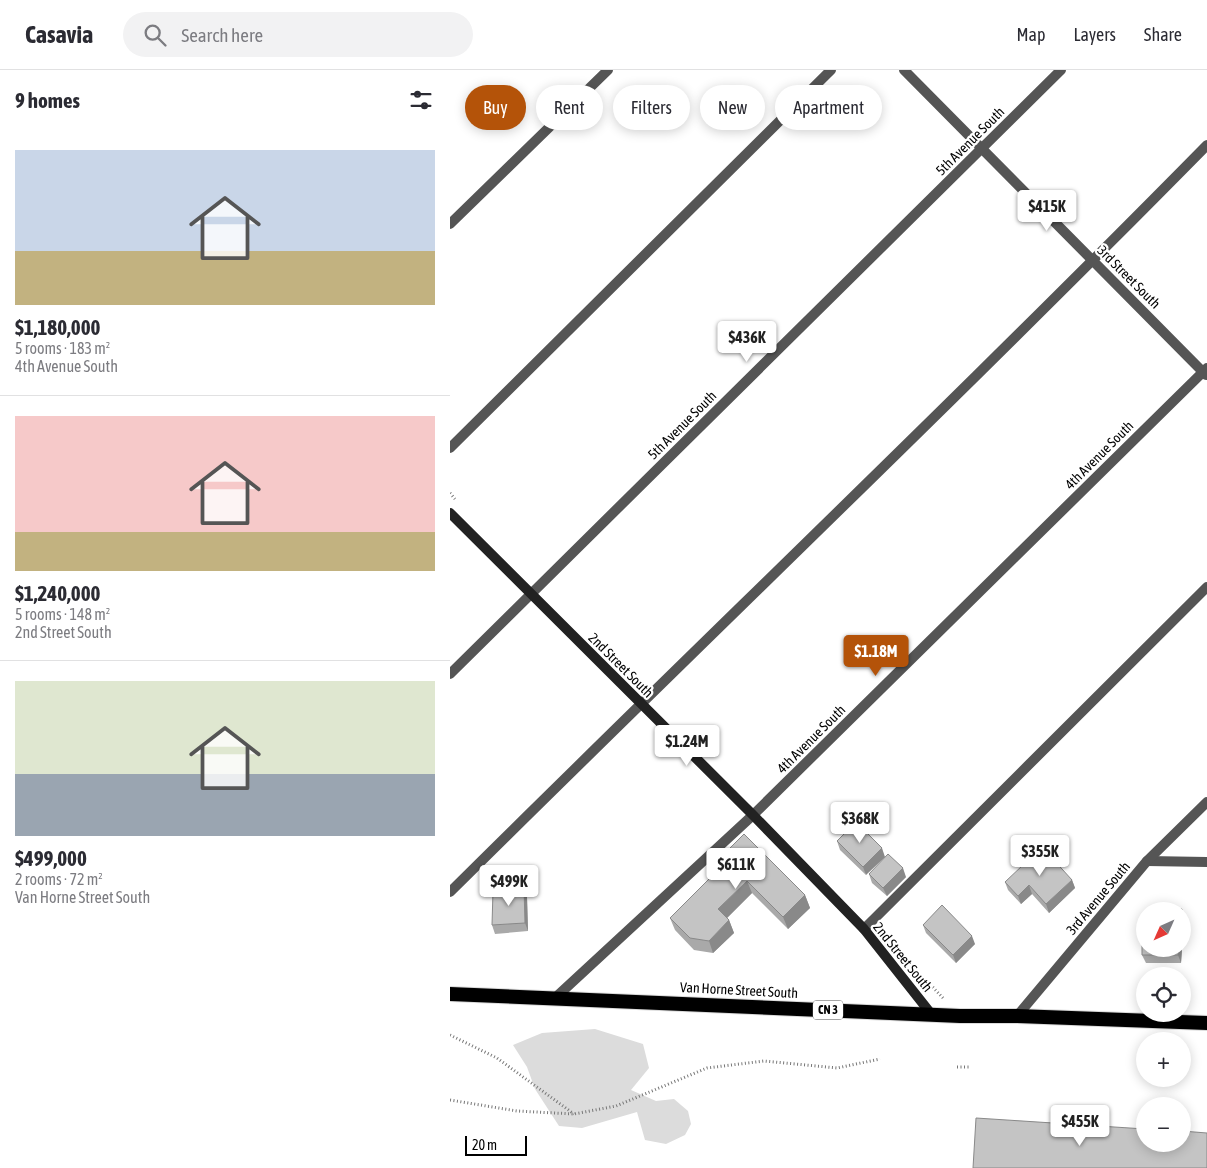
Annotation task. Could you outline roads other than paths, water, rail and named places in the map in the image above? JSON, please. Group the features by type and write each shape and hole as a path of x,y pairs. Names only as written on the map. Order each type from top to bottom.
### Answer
{"highway":[{"name":"Van Horne Street South","path":"450,994 932,1015 1207,1023"}],"main road":[{"name":"2nd Street South","path":"450,513 753,815 864,929 932,1015"}],"street":[{"path":"450,224 608,70"},
{"path":"450,448 831,70"},
{"name":"3rd Street South","path":"904,70 1206,372"},
{"name":"5th Avenue South","path":"450,674 1061,70"},
{"path":"450,892 640,703 1093,261 1207,145"},
{"name":"4th Avenue South","path":"555,998 753,815 1206,372"},
{"path":"864,929 1207,587"},
{"name":"3rd Avenue South","path":"1017,1016 1146,861 1207,802"},
{"path":"1146,861 1207,862"}]}
